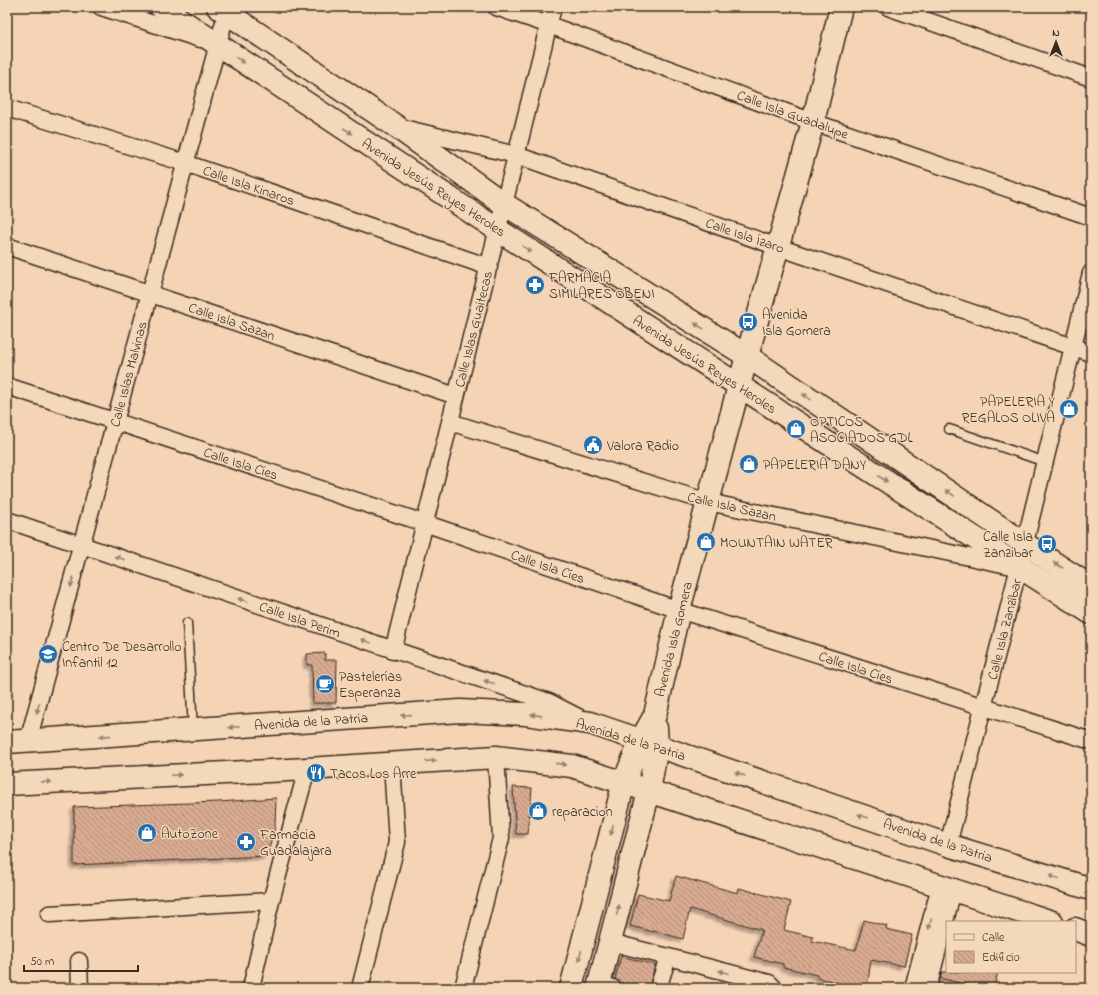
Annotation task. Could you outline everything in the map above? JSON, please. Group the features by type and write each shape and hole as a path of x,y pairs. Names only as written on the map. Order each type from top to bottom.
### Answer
{"street":[{"path":"101,7 218,45"},
{"name":"Avenida Jesús Reyes Heroles","path":"161,7 498,230 1091,613"},
{"name":"Calle Isla Guadalupe","path":"496,7 813,122 1091,217"},
{"name":"Calle Islas Guaitecas","path":"393,651 553,7"},
{"name":"Avenida Isla Gomera","path":"603,987 610,942 649,790 649,743 679,610 739,385 813,122 841,7"},
{"path":"888,7 1091,78"},
{"name":"Avenida Jesús Reyes Heroles","path":"224,9 397,127 504,204 747,356 1091,587"},
{"name":"Calle Islas Malvinas","path":"28,741 218,45 224,9"},
{"name":"Calle Isla Kinaros","path":"7,108 185,163 489,267"},
{"name":"Calle Isla Ízaro","path":"397,127 516,155 778,247 1091,353"},
{"name":"Calle Isla Sazan","path":"7,246 456,396"},
{"name":"Calle Isla Zanzíbar","path":"948,845 1025,544 1091,273"},
{"name":"Calle Isla Cíes","path":"7,386 424,523 679,610 1091,741"},
{"name":"Calle Isla Sazan","path":"450,422 708,502 1019,567"},
{"name":"Calle Isla Perim","path":"7,520 393,651 549,702 590,723"},
{"name":"Avenida de la Patria","path":"7,742 460,711 526,714 590,723 948,845 1091,889"},
{"name":"Avenida Isla Gomera","path":"572,988 624,782 649,743"},
{"path":"463,988 501,838 496,757"},
{"path":"7,784 308,769 496,757 572,766 1049,921"},
{"path":"360,988 397,842 392,764"},
{"path":"251,988 271,901 308,769"},
{"path":"913,988 946,888"},
{"path":"928,988 946,888"},
{"path":"49,914 271,901"},
{"path":"1076,929 1091,935"},
{"path":"610,942 769,983 774,988"},
{"path":"658,988 668,957"},
{"path":"79,961 80,988"}],"lane":[{"path":"949,429 1045,462"},
{"path":"187,623 193,730"}],"building":[{"name":"Pastelerías Esperanza","path":"325,653 325,660 337,660 336,703 313,703 312,665 307,665 307,654"},
{"path":"513,787 532,788 528,834 516,834"},
{"name":"AutoZone","path":"276,798 275,827 267,856 74,865 74,807 219,802"},
{"path":"676,876 738,893 739,888 791,902 784,930 813,937 812,941 856,950 864,920 887,926 886,929 912,935 904,966 871,960 867,988 848,988 849,985 817,978 817,975 783,967 783,964 754,957 762,930 690,909 683,939 630,926 638,894 669,901"},
{"path":"621,956 655,965 649,988 638,988 621,983 615,979"},
{"path":"942,972 998,973 994,988 970,988 971,986 940,978"}],"place":[{"name":"FARMACIA SIMILARES OBENI","path":"535,285"},
{"name":"Avenida Isla Gomera","path":"748,322"},
{"name":"PAPELERIA Y REGALOS OLIVA","path":"1069,409"},
{"name":"OPTICOS ASOCIADOS GDL","path":"796,429"},
{"name":"Valora Radio","path":"593,445"},
{"name":"PAPELERIA DANY","path":"749,464"},
{"name":"MOUNTAIN WATER","path":"706,542"},
{"name":"Calle Isla Zanzibar","path":"1047,544"},
{"name":"Centro De Desarrollo Infantil 12","path":"48,654"},
{"name":"Pastelerías Esperanza","path":"325,684"},
{"name":"Tacos Los Arre","path":"316,773"},
{"name":"reparacion","path":"538,811"},
{"name":"AutoZone","path":"147,833"},
{"name":"Farmacia Guadalajara","path":"246,842"}]}
